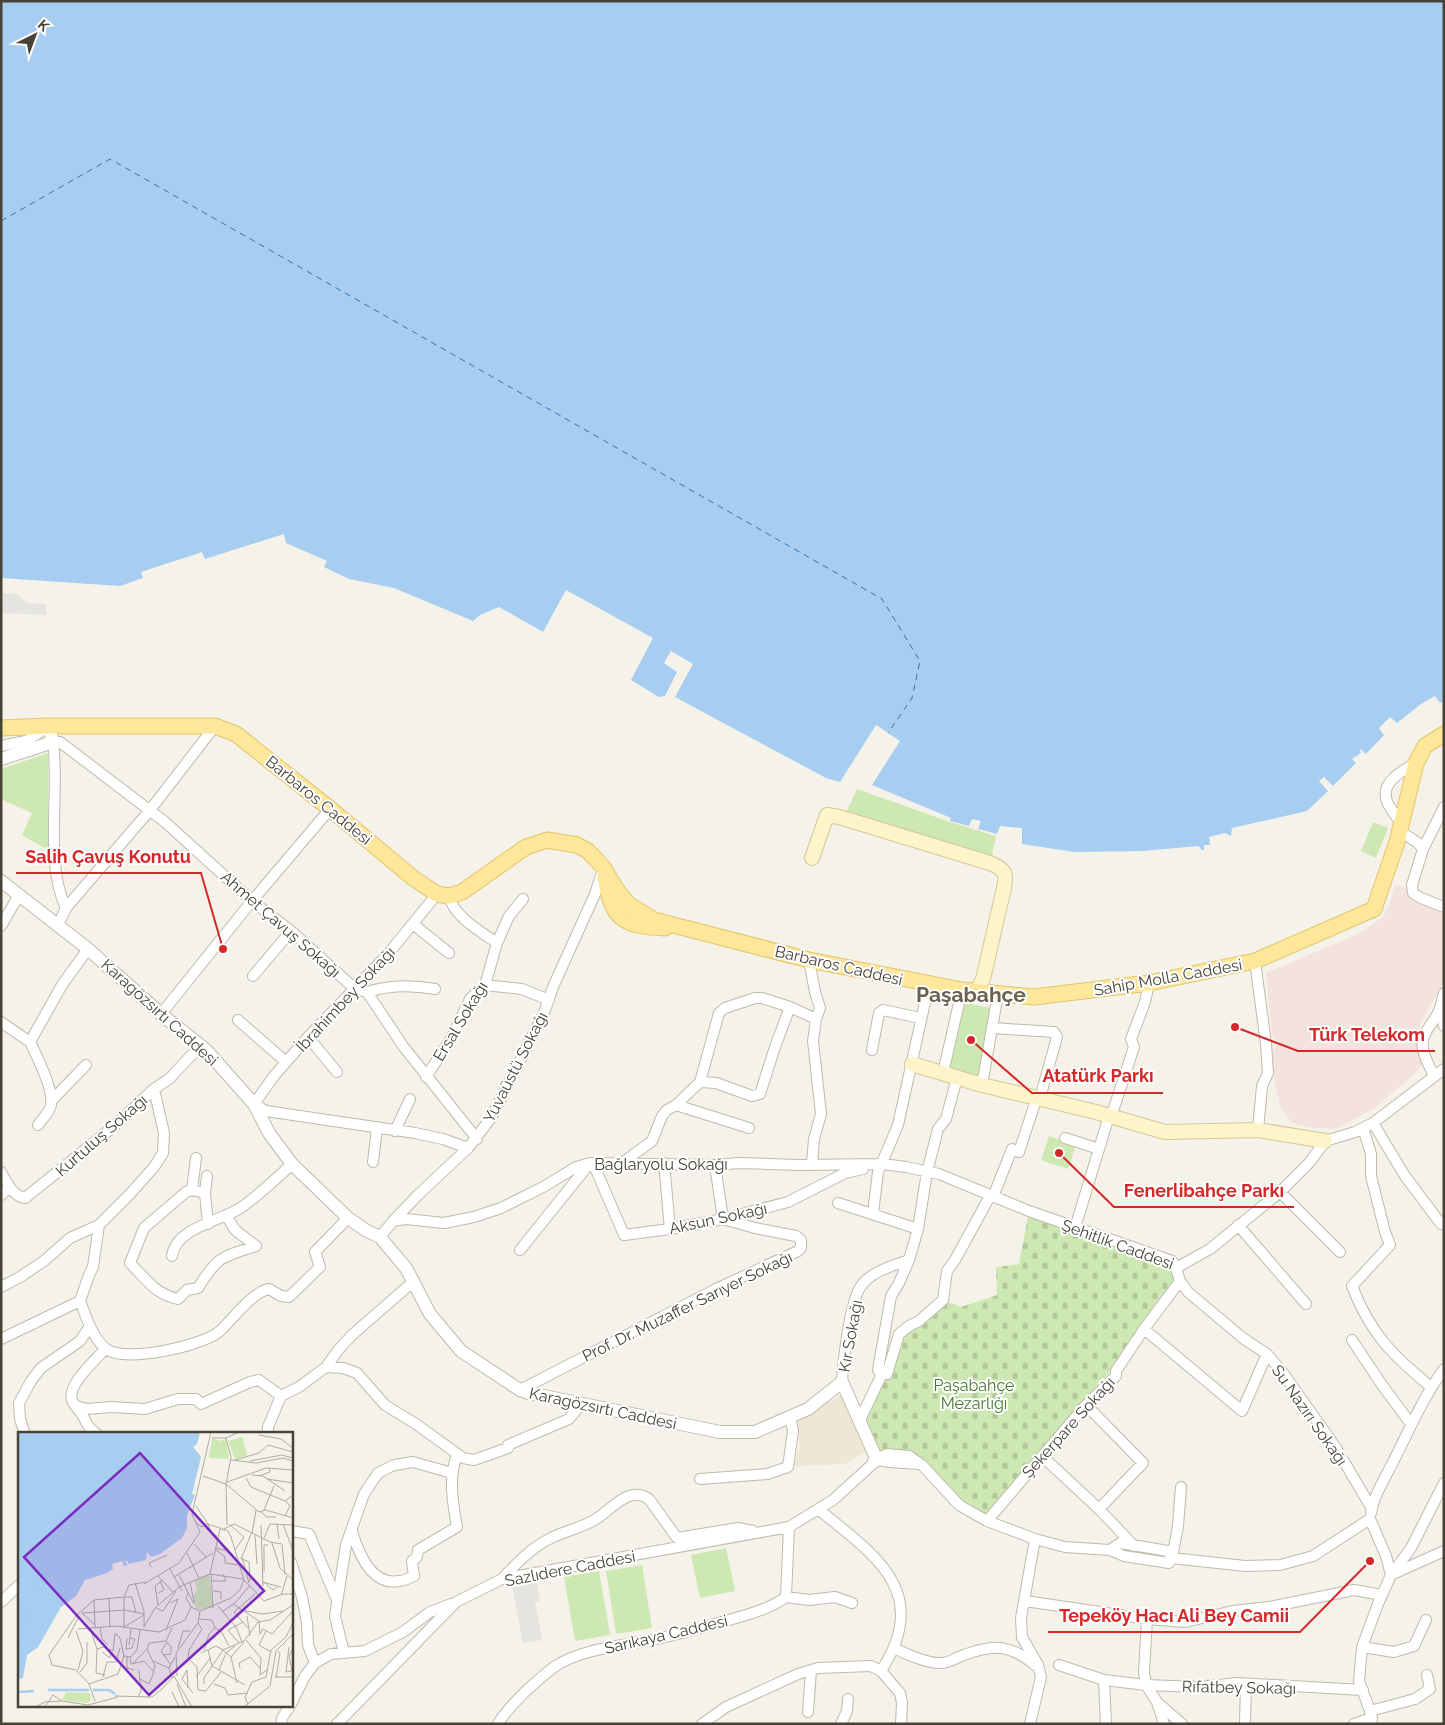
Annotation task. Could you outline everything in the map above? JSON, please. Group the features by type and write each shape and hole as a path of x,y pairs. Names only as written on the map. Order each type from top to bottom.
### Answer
{"main road":[{"name":"Barbaros Caddesi","path":"1,728 49,726 215,726 236,734 413,878 443,895"},
{"name":"Sahip Molla Caddesi","path":"998,994 1034,997 1149,983 1255,961 1292,943 1374,909 1401,827 1416,763 1425,746 1444,734"},
{"path":"812,858 827,815 839,816 990,863 1003,870 1006,876 984,979 970,991"},
{"path":"443,895 462,892 526,846 547,840 576,845 588,852 604,867"},
{"name":"Barbaros Caddesi","path":"604,867 610,903 618,915 632,924 671,928 682,926 809,960 928,984 998,994"},
{"path":"912,1064 982,1085 1039,1098 1165,1132 1258,1130 1325,1141"}],"street":[{"path":"5,745 26,742 49,726 53,742 56,777 53,807 57,878 66,908"},
{"path":"58,925 66,908 150,810 215,726"},
{"path":"5,745 22,728"},
{"path":"1,759 53,742"},
{"name":"Ahmet Çavuş Sokağı","path":"53,742 60,742 150,810 252,901 291,931 355,989 367,992"},
{"path":"1416,763 1400,771 1391,780 1385,796 1401,827 1423,849"},
{"path":"1444,807 1423,849 1412,885 1413,892 1421,898 1444,907"},
{"path":"161,1014 252,901 330,809"},
{"name":"Yuvaüstü Sokağı","path":"380,1237 393,1221 468,1148 492,1118 548,1000 595,894 604,867"},
{"name":"Karagözsırtı Caddesi","path":"1,881 88,949 161,1014 201,1045 254,1104 269,1133 292,1164 348,1218 367,1232 380,1237 406,1268 430,1314 461,1352 520,1390 528,1394 582,1403 720,1432 755,1432 808,1409 842,1382"},
{"path":"1,926 19,895"},
{"path":"443,895 462,917 497,943"},
{"name":"İbrahimbey Sokağı","path":"254,1104 274,1076 308,1037 443,895"},
{"name":"Ersal Sokağı","path":"426,1077 452,1038 470,999 485,985 497,943 509,916 523,899"},
{"path":"414,924 449,953"},
{"path":"253,976 291,931"},
{"path":"30,1042 62,985 88,949"},
{"path":"809,960 820,1008 816,1019 813,1041 821,1114 814,1139 812,1164"},
{"path":"1255,961 1268,1073 1262,1086 1258,1130"},
{"path":"1075,1228 1109,1116 1114,1111 1134,1047 1131,1039 1145,1002 1149,983"},
{"path":"874,1213 878,1172 898,1125 928,984"},
{"path":"485,985 522,989 548,1000"},
{"path":"435,989 420,986 377,989 367,992 426,1077 476,1139"},
{"path":"943,1073 970,991"},
{"path":"1434,1076 1423,1049 1422,1041 1425,1033 1437,1016 1444,993"},
{"path":"982,1085 998,994"},
{"path":"622,1163 652,1141 666,1110 676,1105 700,1082 719,1013 725,1008 755,998 762,998 790,1007 816,1019"},
{"path":"700,1082 716,1083 752,1096 760,1094 790,1007"},
{"path":"1440,1008 1444,1026"},
{"path":"872,1050 879,1013 883,1010 920,1018"},
{"path":"238,1020 286,1062"},
{"path":"1,1022 30,1042 42,1066 52,1100 51,1108 38,1125"},
{"path":"882,1374 887,1374 899,1334 919,1321 943,1300 947,1271 991,1196 1012,1149 1019,1152 1039,1098 1057,1037 1054,1032 993,1028"},
{"path":"308,1037 337,1072"},
{"name":"Kurtuluş Sokağı","path":"10,1187 20,1197 25,1198 112,1128 154,1089 169,1079 201,1045"},
{"path":"52,1100 86,1064"},
{"path":"1325,1141 1373,1123 1444,1069"},
{"path":"882,1374 878,1370 892,1296 908,1260 918,1229 938,1129 946,1119 957,1078"},
{"path":"1,1287 44,1261 70,1238 99,1225 154,1167 163,1153 164,1133 154,1089"},
{"path":"395,1131 410,1099"},
{"path":"254,1104 266,1111 444,1139 468,1148"},
{"path":"676,1105 749,1128"},
{"path":"1373,1123 1405,1176 1441,1224 1444,1222"},
{"path":"373,1162 377,1128"},
{"path":"1363,1128 1371,1154 1371,1176 1390,1245 1352,1286 1363,1312 1379,1338 1401,1362 1431,1387"},
{"path":"1065,1138 1099,1149"},
{"name":"Şehitlik Caddesi","path":"883,1164 939,1174 1075,1228 1172,1261 1176,1268 1210,1249 1280,1192 1310,1162 1325,1141"},
{"path":"192,1190 196,1158"},
{"path":"520,1250 592,1163"},
{"name":"Bağlaryolu Sokağı","path":"393,1221 406,1220 444,1224 474,1217 501,1208 545,1186 576,1167 592,1163 715,1165 740,1163 883,1164"},
{"name":"Aksun Sokağı","path":"592,1163 624,1235 723,1219 788,1202 846,1173 883,1164"},
{"path":"664,1163 670,1229"},
{"path":"172,1256 176,1243 196,1228 240,1208 292,1164"},
{"path":"715,1165 723,1219"},
{"path":"1,1172 10,1187 1,1195"},
{"path":"207,1176 205,1193 208,1224"},
{"path":"205,1193 192,1190 186,1192 144,1228 130,1263 157,1291 178,1299 187,1290 198,1288 212,1266 225,1256 256,1246 235,1230 226,1215"},
{"path":"1280,1192 1340,1252"},
{"path":"838,1203 874,1213 918,1229"},
{"path":"99,1225 93,1267 80,1301 90,1326 106,1349 113,1352 131,1354 170,1350 199,1342 218,1332 242,1307 263,1290 269,1289 281,1296 289,1297 320,1267 315,1252 348,1218"},
{"name":"Prof. Dr. Muzaffer Sarıyer Sokağı","path":"520,1390 716,1289 798,1252 801,1248 801,1240 796,1236 755,1228 723,1219"},
{"path":"1238,1225 1306,1304"},
{"name":"Kır Sokağı","path":"842,1382 843,1362 852,1314 861,1287 877,1272 908,1260"},
{"name":"Su Nazırı Sokağı","path":"1176,1268 1180,1281 1195,1298 1244,1339 1267,1354 1283,1373 1336,1448 1371,1514 1392,1575"},
{"path":"268,1432 268,1427 281,1396 326,1367 352,1335 414,1281"},
{"name":"Şekerpare Sokağı","path":"987,1521 1042,1456 1067,1430 1086,1405 1116,1376 1116,1371 1144,1329 1180,1281"},
{"path":"1,1338 80,1301"},
{"path":"23,1432 19,1403 31,1381 41,1368 80,1340 90,1326"},
{"path":"1144,1329 1242,1411 1267,1354"},
{"path":"1352,1340 1411,1424"},
{"path":"94,1432 85,1424 84,1418 72,1401 73,1386 106,1349"},
{"path":"326,1367 343,1368 356,1373 385,1405 416,1424 457,1455 474,1460 508,1448 508,1445 569,1419 582,1403"},
{"path":"1172,1558 1245,1566 1280,1565 1313,1556 1371,1514 1382,1481 1431,1387 1444,1368"},
{"path":"860,1422 882,1374"},
{"path":"76,1406 87,1409 111,1406 145,1409 178,1399 196,1398 201,1404 250,1382 259,1380 281,1396"},
{"path":"842,1382 877,1460 887,1454 909,1456 922,1465 959,1505 987,1521 1035,1539 1065,1547 1110,1550 1124,1556 1169,1563 1172,1558 1178,1526 1181,1488"},
{"path":"1086,1405 1143,1463 1099,1509"},
{"path":"700,1479 767,1474 788,1468 794,1431 790,1417"},
{"path":"352,1531 367,1566 383,1580 400,1581 414,1576 412,1561 417,1556 418,1550 457,1528 453,1506 452,1473 457,1455"},
{"path":"1042,1456 1099,1509 1134,1546"},
{"name":"Sazlıdere Caddesi","path":"339,1723 456,1602 502,1579 789,1527 833,1500 877,1460"},
{"path":"344,1653 335,1616 337,1600 342,1566 364,1494 378,1473 394,1465 413,1462 452,1473"},
{"path":"1371,1718 1359,1681 1362,1647 1382,1595 1392,1575 1411,1548 1444,1483"},
{"path":"502,1579 518,1562 548,1539 595,1520 618,1501 634,1494 643,1495 649,1499 677,1538 687,1538 738,1528 760,1532"},
{"path":"818,1509 858,1542 880,1564 891,1578 900,1597 902,1616 900,1632 892,1656 882,1671"},
{"path":"789,1527 786,1597 809,1600 836,1597 852,1603"},
{"path":"292,1532 309,1534 337,1600"},
{"path":"1030,1724 1041,1677 1039,1669 1022,1637 1021,1618 1035,1539"},
{"path":"1110,1550 1120,1543 1168,1551 1172,1558"},
{"path":"1392,1575 1444,1551"},
{"path":"292,1565 302,1597 308,1645 315,1663"},
{"path":"1,1602 18,1586"},
{"path":"1025,1601 1147,1619 1185,1622 1233,1611 1269,1607 1354,1590 1382,1595"},
{"name":"Sarıkaya Caddesi","path":"498,1724 504,1713 535,1682 554,1667 564,1662 594,1651 657,1639 768,1608 786,1597"},
{"path":"292,1703 305,1676 315,1663 330,1654 366,1651 403,1632 430,1612 456,1602"},
{"path":"1147,1619 1144,1672 1146,1685 1157,1702 1164,1724"},
{"path":"1362,1647 1394,1652 1414,1646 1426,1620"},
{"path":"894,1648 908,1656 942,1663 985,1647 1003,1648 1023,1655 1039,1669"},
{"name":"Rıfatbey Sokağı","path":"1059,1665 1104,1680 1146,1685 1199,1687 1246,1684 1363,1690"},
{"path":"702,1724 726,1707 798,1674 818,1668 871,1666 882,1671 900,1694 902,1703 901,1724"},
{"path":"808,1712 811,1670"},
{"path":"1354,1724 1415,1700 1430,1689 1428,1675"},
{"path":"1104,1680 1106,1724"},
{"path":"1245,1724 1246,1684"},
{"path":"841,1724 847,1711 848,1699"},
{"path":"1157,1702 1182,1724"},
{"path":"281,1724 282,1718 289,1708"}],"shaded area":[{"path":"1,593 17,594 27,603 46,604 46,615 1,613"},
{"path":"1395,885 1413,890 1427,906 1444,911 1444,982 1420,1024 1419,1041 1423,1064 1409,1079 1373,1109 1336,1129 1314,1128 1292,1123 1280,1106 1269,1055 1278,1045 1272,1035 1266,973 1358,934 1383,917 1390,904"},
{"path":"841,1395 867,1451 845,1464 794,1466 800,1446 797,1420"},
{"path":"537,1581 540,1601 535,1602 542,1640 523,1643 512,1586"}],"green space":[{"path":"48,753 48,850 22,835 32,813 5,801 1,797 1,769"},
{"path":"857,789 996,836 991,860 845,815"},
{"path":"1373,822 1388,828 1376,858 1361,851"},
{"path":"963,1002 994,1009 979,1079 948,1071"},
{"path":"1049,1136 1076,1145 1068,1169 1041,1160"},
{"name":"Paşabahçe Mezarlığı","path":"1029,1211 1172,1261 1180,1281 1144,1331 987,1521 959,1505 922,1465 877,1460 859,1422 902,1336 943,1300 961,1307 997,1295 996,1267 1019,1264"},
{"path":"726,1548 735,1591 700,1598 691,1555"},
{"path":"642,1565 652,1628 616,1634 606,1571"},
{"path":"599,1571 610,1635 575,1641 564,1577"}],"water":[{"path":"1,1 1444,1 1444,701 1440,703 1435,696 1421,704 1397,723 1390,717 1379,728 1384,735 1366,754 1359,748 1361,753 1352,759 1356,763 1333,786 1324,777 1319,781 1328,791 1307,811 1232,828 1231,836 1225,833 1209,837 1210,845 1204,845 1204,850 1201,850 1198,846 1143,851 1074,852 1022,844 1022,828 1000,826 997,834 978,829 981,821 972,819 969,826 950,821 951,818 872,785 900,741 876,725 840,782 826,778 675,697 693,664 671,651 664,663 677,672 665,696 659,697 631,680 653,638 566,590 543,632 499,607 480,615 473,621 394,588 349,579 324,567 327,561 286,543 284,534 205,559 202,552 141,572 143,578 120,586 1,578"}],"ferry route":[{"path":"1,221 110,159 882,599 920,661 912,698 888,733"}],"place":[{"name":"Salih Çavuş Konutu","path":"223,949"},
{"name":"Türk Telekom","path":"1235,1027"},
{"name":"Atatürk Parkı","path":"971,1040"},
{"name":"Fenerlibahçe Parkı","path":"1059,1153"},
{"name":"Tepeköy Hacı Ali Bey Camii","path":"1370,1561"}],"district":[{"name":"Paşabahçe","path":"971,995"}]}
